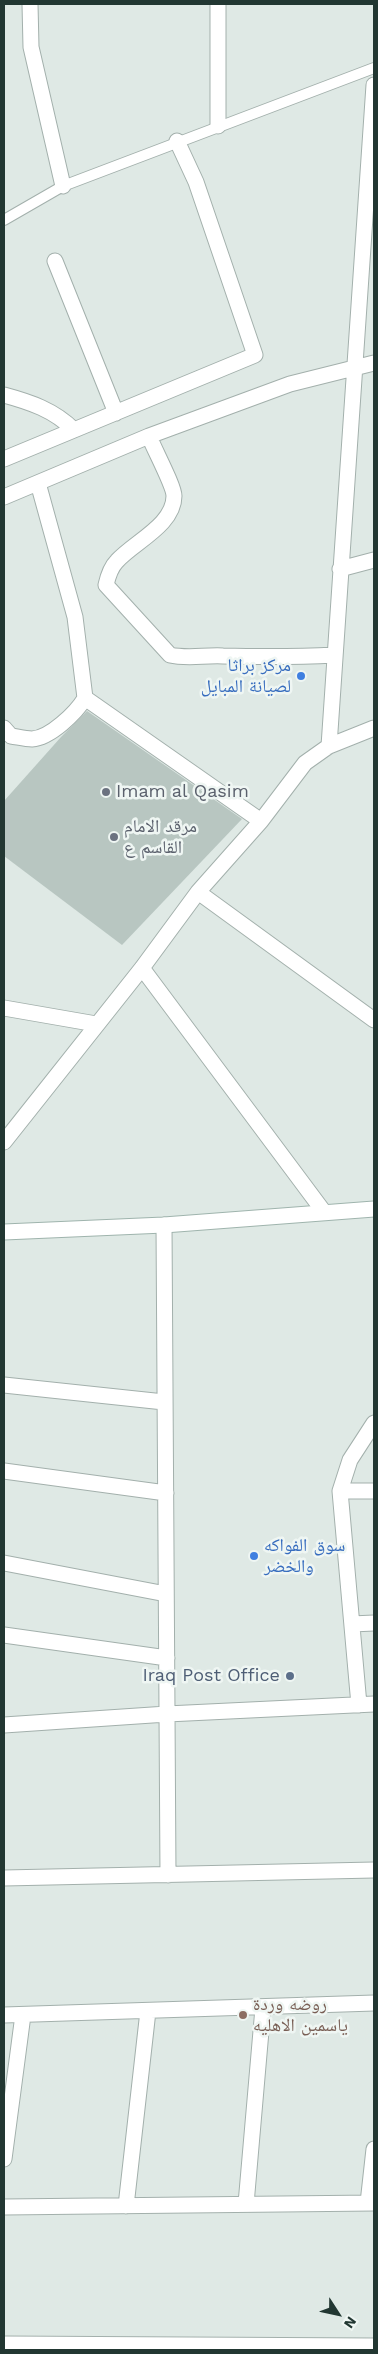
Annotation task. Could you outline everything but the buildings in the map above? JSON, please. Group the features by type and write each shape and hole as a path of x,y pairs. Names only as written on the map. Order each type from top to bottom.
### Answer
{"street":[{"path":"30,4 31,47 63,186"},
{"path":"218,4 218,126"},
{"path":"329,746 374,85"},
{"path":"4,459 255,356 196,182 177,141"},
{"path":"55,261 116,413"},
{"path":"4,497 149,436 290,384 374,362"},
{"path":"4,395 38,404 65,421 74,430"},
{"path":"149,436 174,494 172,507 162,522 116,561 110,571 106,585 170,654 181,658 223,656 270,658 335,655"},
{"path":"8,732 33,739 60,725 78,709 85,698 75,617 38,483"},
{"path":"340,569 374,560"},
{"path":"85,698 261,821"},
{"path":"4,1142 142,968 198,892 261,821 305,763 329,746 374,728"},
{"path":"198,892 374,1020"},
{"path":"142,968 324,1212"},
{"path":"4,1008 96,1024"},
{"path":"4,1232 164,1225 324,1212 374,1210"},
{"path":"164,1225 168,1875"},
{"path":"4,1385 164,1402"},
{"path":"359,1705 340,1491 350,1460 374,1422"},
{"path":"4,1471 166,1493"},
{"path":"340,1491 374,1491"},
{"path":"4,1563 166,1594"},
{"path":"352,1624 374,1623"},
{"path":"4,1634 167,1658"},
{"path":"4,1726 167,1714 374,1704"},
{"path":"4,1878 374,1870"},
{"path":"4,2015 374,2003"},
{"path":"246,2204 263,2008"},
{"path":"126,2206 148,2011"},
{"path":"4,2159 23,2015"},
{"path":"4,2207 371,2203 374,2149"},
{"path":"4,2344 32,2347 374,2346"}],"lane":[{"path":"4,220 63,186 177,141 374,68"}],"place":[{"name":"مركز براثا لصيانة المبايل","path":"301,676"},
{"name":"Imam al Qasim","path":"106,792"},
{"name":"مرقد الامام القاسم ع","path":"114,837"},
{"name":"سوق الفواكه والخضر","path":"254,1556"},
{"name":"Iraq Post Office","path":"290,1676"},
{"name":"روضه وردة ياسمين الاهليه","path":"243,2015"}]}
